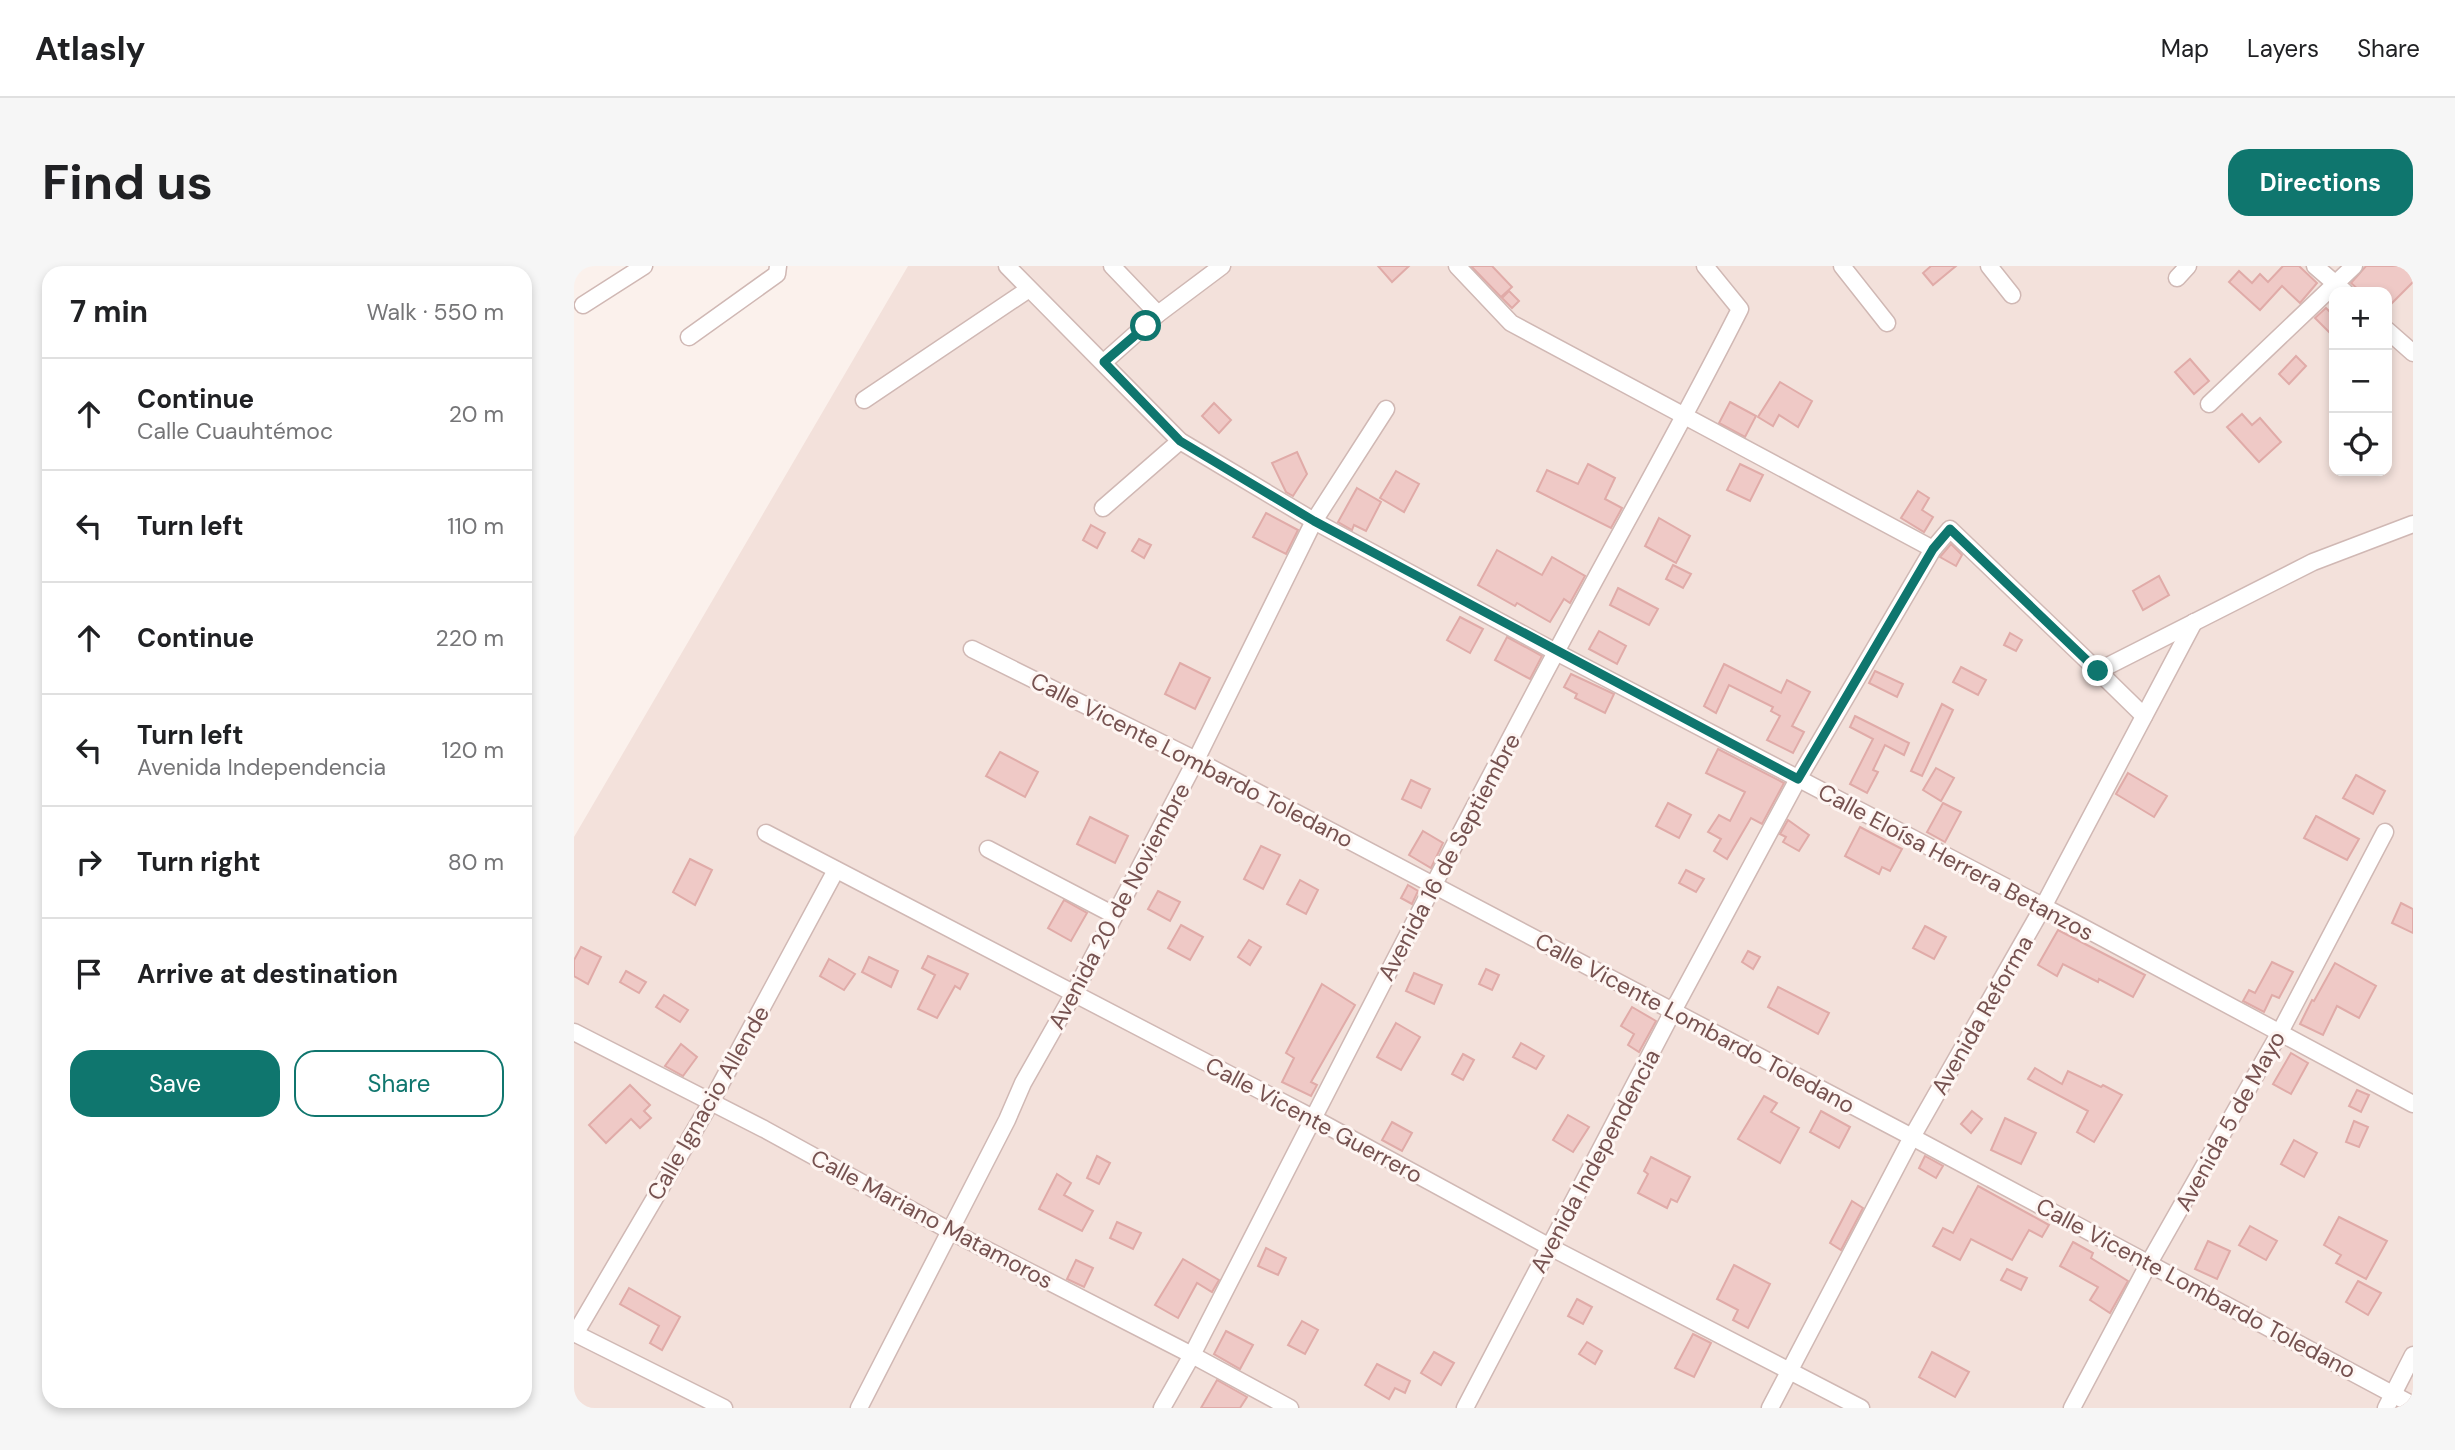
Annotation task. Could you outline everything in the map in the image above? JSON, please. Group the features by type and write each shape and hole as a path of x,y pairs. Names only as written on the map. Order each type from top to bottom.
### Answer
{"street":[{"path":"583,305 644,266"},
{"path":"689,337 777,274 778,266"},
{"name":"Calle Eloísa Herrera Betanzos","path":"1007,266 1180,441 1314,521 1556,652 2413,1104"},
{"path":"1112,266 1158,314"},
{"path":"1104,362 1158,314 1222,266"},
{"path":"1457,266 1511,323 1933,549 1950,529 2144,716"},
{"name":"Avenida 16 de Septiembre","path":"1162,1408 1556,652 1686,417 1740,309 1705,266"},
{"path":"1842,266 1887,323"},
{"path":"1989,266 2012,295"},
{"path":"2315,266 2339,287"},
{"path":"2341,287 2354,266"},
{"path":"864,400 1028,289"},
{"path":"2209,404 2329,298"},
{"path":"2392,334 2413,353"},
{"name":"Avenida 20 de Noviembre","path":"859,1408 1023,1083 1074,993 1196,760 1314,521 1385,409"},
{"path":"1103,508 1180,441"},
{"path":"2098,671 2313,562 2413,524"},
{"name":"Avenida Independencia","path":"1465,1408 1798,779 1933,549"},
{"name":"Avenida Reforma","path":"1770,1408 1912,1137 2043,907 2194,622"},
{"name":"Calle Vicente Lombardo Toledano","path":"972,649 1196,760 1912,1137 2413,1405"},
{"name":"Avenida 5 de Mayo","path":"2072,1408 2149,1263 2279,1034 2385,832"},
{"name":"Calle Vicente Guerrero","path":"765,833 1313,1118 1550,1247 1861,1408"},
{"path":"988,849 1114,915"},
{"name":"Calle Ignacio Allende","path":"574,1334 710,1104 836,870"},
{"name":"Calle Mariano Matamoros","path":"574,1032 710,1104 764,1129 950,1231 1192,1354 1290,1408"},
{"path":"574,1334 724,1408"},
{"path":"2386,1408 2413,1355"}],"shaded area":[{"path":"908,266 2413,266 2413,1408 574,1408 574,837"}],"building":[{"path":"1378,266 1409,266 1392,282"},
{"path":"1471,266 1492,266 1512,287 1501,297"},
{"path":"1931,266 1956,266 1933,285 1923,273"},
{"path":"2283,266 2299,266 2317,283 2300,303 2282,286 2260,310 2229,282 2239,271 2252,283 2260,274 2268,282"},
{"path":"2366,266 2413,266 2413,282 2392,303 2392,287 2355,287 2351,283"},
{"path":"1509,291 1519,301 1512,308 1502,298"},
{"path":"2326,308 2329,311 2329,332 2315,318"},
{"path":"2296,356 2306,366 2289,384 2279,374"},
{"path":"2190,359 2209,381 2194,394 2175,372"},
{"path":"1780,382 1812,401 1798,427 1779,415 1773,426 1758,417"},
{"path":"1730,402 1756,416 1745,437 1719,423"},
{"path":"1214,403 1231,420 1219,433 1202,416"},
{"path":"2242,414 2252,425 2260,418 2281,442 2259,462 2227,427"},
{"path":"1297,452 1307,474 1293,496 1286,492 1272,463"},
{"path":"1588,464 1615,478 1605,499 1622,508 1611,528 1537,491 1547,470 1578,484"},
{"path":"1740,464 1763,475 1750,501 1727,490"},
{"path":"1396,471 1419,484 1404,512 1380,498"},
{"path":"1357,488 1381,502 1366,531 1354,525 1352,530 1338,522"},
{"path":"1918,491 1929,498 1922,510 1933,517 1924,532 1901,518"},
{"path":"1266,513 1298,530 1286,554 1253,537"},
{"path":"1659,518 1690,536 1676,563 1645,546"},
{"path":"1091,525 1105,533 1097,548 1083,540"},
{"path":"1139,539 1151,545 1144,558 1132,551"},
{"path":"1951,544 1962,555 1956,566 1940,557"},
{"path":"1497,550 1542,575 1552,557 1585,576 1570,603 1564,599 1550,622 1478,585"},
{"path":"1673,565 1691,574 1683,588 1666,579"},
{"path":"2159,576 2169,595 2143,610 2133,591"},
{"path":"1618,588 1658,609 1649,625 1610,605"},
{"path":"1460,617 1483,629 1470,653 1447,640"},
{"path":"1599,631 1626,646 1617,664 1589,649"},
{"path":"2010,633 2022,640 2016,651 2004,645"},
{"path":"1507,637 1542,656 1530,679 1495,660"},
{"path":"1180,663 1210,678 1195,709 1165,694"},
{"path":"1724,664 1781,693 1787,680 1810,692 1792,726 1804,732 1793,753 1767,740 1780,716 1771,711 1773,707 1729,685 1716,713 1704,706"},
{"path":"1961,667 1986,680 1978,695 1953,682"},
{"path":"1875,671 1903,684 1897,697 1869,683"},
{"path":"1571,674 1614,694 1605,713 1575,698 1577,694 1564,687"},
{"path":"1942,704 1953,710 1922,776 1911,771"},
{"path":"1855,716 1909,743 1904,755 1885,745 1873,770 1878,772 1867,793 1850,784 1873,739 1850,727"},
{"path":"1718,749 1784,783 1762,824 1751,818 1727,859 1714,851 1721,839 1708,832 1719,815 1730,821 1745,792 1706,773"},
{"path":"1000,752 1038,772 1025,797 986,776"},
{"path":"1936,768 1954,778 1941,801 1923,790"},
{"path":"2128,773 2167,796 2154,817 2116,794"},
{"path":"2356,775 2385,791 2373,814 2343,798"},
{"path":"1411,780 1430,789 1421,808 1402,799"},
{"path":"1668,803 1691,815 1679,838 1656,826"},
{"path":"1943,803 1961,812 1945,842 1927,832"},
{"path":"2316,816 2359,839 2347,860 2304,838"},
{"path":"1090,817 1128,836 1115,863 1077,844"},
{"path":"1788,820 1809,835 1799,851 1783,842 1786,837 1780,834"},
{"path":"1860,827 1902,849 1890,871 1882,867 1879,874 1845,856"},
{"path":"1423,831 1443,843 1431,868 1409,855"},
{"path":"1261,846 1280,855 1263,889 1244,879"},
{"path":"690,859 712,870 695,905 673,892"},
{"path":"1686,870 1704,879 1696,892 1679,883"},
{"path":"1300,880 1318,890 1306,914 1287,904"},
{"path":"1408,885 1418,891 1412,904 1401,898"},
{"path":"1158,891 1180,902 1170,921 1148,909"},
{"path":"1064,900 1087,913 1071,941 1048,928"},
{"path":"2401,903 2413,909 2413,933 2392,923"},
{"path":"1181,925 1203,937 1190,960 1168,948"},
{"path":"1925,926 1946,937 1934,959 1913,948"},
{"path":"2058,930 2145,975 2133,997 2063,964 2057,976 2038,965"},
{"path":"1249,940 1261,947 1250,965 1238,957"},
{"path":"581,947 601,957 588,984 574,976 574,960"},
{"path":"1748,951 1760,957 1753,969 1742,962"},
{"path":"928,956 968,974 960,989 955,986 937,1018 918,1009 935,975 922,968"},
{"path":"869,957 898,971 891,987 862,972"},
{"path":"829,959 855,974 844,990 820,976"},
{"path":"2272,962 2293,972 2279,998 2272,995 2264,1012 2243,1001 2249,990 2255,993"},
{"path":"2335,963 2376,986 2359,1018 2337,1006 2323,1035 2300,1024"},
{"path":"1486,969 1499,975 1492,990 1479,984"},
{"path":"626,971 646,982 639,993 620,982"},
{"path":"1414,973 1442,985 1434,1004 1406,991"},
{"path":"1322,984 1355,1005 1311,1082 1317,1085 1311,1096 1282,1082 1294,1058 1286,1053"},
{"path":"1778,987 1829,1013 1818,1034 1768,1007"},
{"path":"664,995 688,1010 680,1022 656,1007"},
{"path":"1632,1007 1656,1021 1639,1052 1628,1045 1634,1034 1621,1026"},
{"path":"1396,1023 1420,1037 1401,1070 1377,1057"},
{"path":"1521,1043 1544,1056 1536,1069 1513,1057"},
{"path":"681,1044 697,1057 683,1076 665,1066"},
{"path":"2291,1053 2308,1063 2291,1094 2273,1084"},
{"path":"1463,1054 1474,1060 1463,1080 1452,1074"},
{"path":"2035,1068 2062,1084 2068,1071 2122,1095 2094,1142 2077,1132 2088,1111 2028,1079"},
{"path":"630,1085 650,1105 644,1111 651,1118 640,1128 631,1119 606,1143 589,1125"},
{"path":"2357,1090 2369,1095 2361,1112 2349,1106"},
{"path":"1764,1096 1777,1103 1771,1112 1799,1128 1780,1163 1738,1139"},
{"path":"1821,1111 1850,1127 1839,1148 1810,1132"},
{"path":"1972,1111 1982,1119 1971,1133 1961,1124"},
{"path":"1568,1115 1589,1127 1573,1152 1553,1140"},
{"path":"2005,1118 2036,1133 2021,1164 1991,1150"},
{"path":"2354,1121 2368,1127 2359,1147 2346,1142"},
{"path":"1392,1122 1412,1133 1402,1151 1382,1140"},
{"path":"2294,1140 2317,1153 2304,1177 2281,1164"},
{"path":"1097,1156 1110,1163 1099,1184 1087,1178"},
{"path":"1925,1156 1943,1166 1936,1178 1919,1168"},
{"path":"1651,1157 1690,1177 1677,1202 1671,1199 1667,1208 1638,1193 1648,1174 1644,1171"},
{"path":"1057,1174 1071,1183 1064,1195 1093,1211 1082,1231 1039,1209"},
{"path":"1978,1186 2049,1225 2042,1237 2029,1230 2012,1260 1971,1239 1960,1260 1933,1246 1943,1228 1953,1233"},
{"path":"1852,1201 1863,1208 1841,1250 1830,1243"},
{"path":"2339,1217 2387,1241 2366,1279 2336,1263 2341,1255 2324,1245"},
{"path":"1117,1222 1141,1233 1133,1249 1110,1238"},
{"path":"2250,1226 2277,1241 2266,1260 2239,1245"},
{"path":"2208,1241 2230,1251 2217,1279 2195,1269"},
{"path":"2073,1242 2093,1253 2091,1258 2128,1281 2110,1313 2090,1300 2098,1287 2060,1266"},
{"path":"1266,1248 1286,1258 1278,1275 1258,1266"},
{"path":"1183,1259 1219,1280 1212,1292 1197,1283 1178,1318 1155,1305"},
{"path":"1076,1260 1093,1268 1084,1287 1067,1279"},
{"path":"1734,1265 1770,1284 1748,1328 1733,1320 1738,1310 1717,1299"},
{"path":"2007,1269 2027,1278 2021,1290 2001,1280"},
{"path":"2358,1281 2381,1293 2368,1315 2346,1302"},
{"path":"629,1288 680,1317 662,1350 650,1343 659,1326 620,1304"},
{"path":"1577,1299 1592,1307 1583,1324 1568,1316"},
{"path":"1302,1321 1318,1330 1305,1354 1288,1345"},
{"path":"1226,1331 1253,1345 1240,1369 1214,1354"},
{"path":"1693,1334 1711,1343 1694,1377 1675,1368"},
{"path":"1587,1342 1602,1351 1595,1364 1579,1354"},
{"path":"1434,1352 1454,1363 1441,1385 1421,1373"},
{"path":"1932,1352 1969,1372 1955,1397 1919,1377"},
{"path":"1377,1364 1410,1381 1405,1393 1395,1388 1389,1399 1365,1385"},
{"path":"1217,1380 1247,1397 1240,1408 1201,1408"}],"route":[{"path":"1146,326 1104,362 1180,441 1314,521 1798,779 1933,549 1950,529 2098,671"}]}
